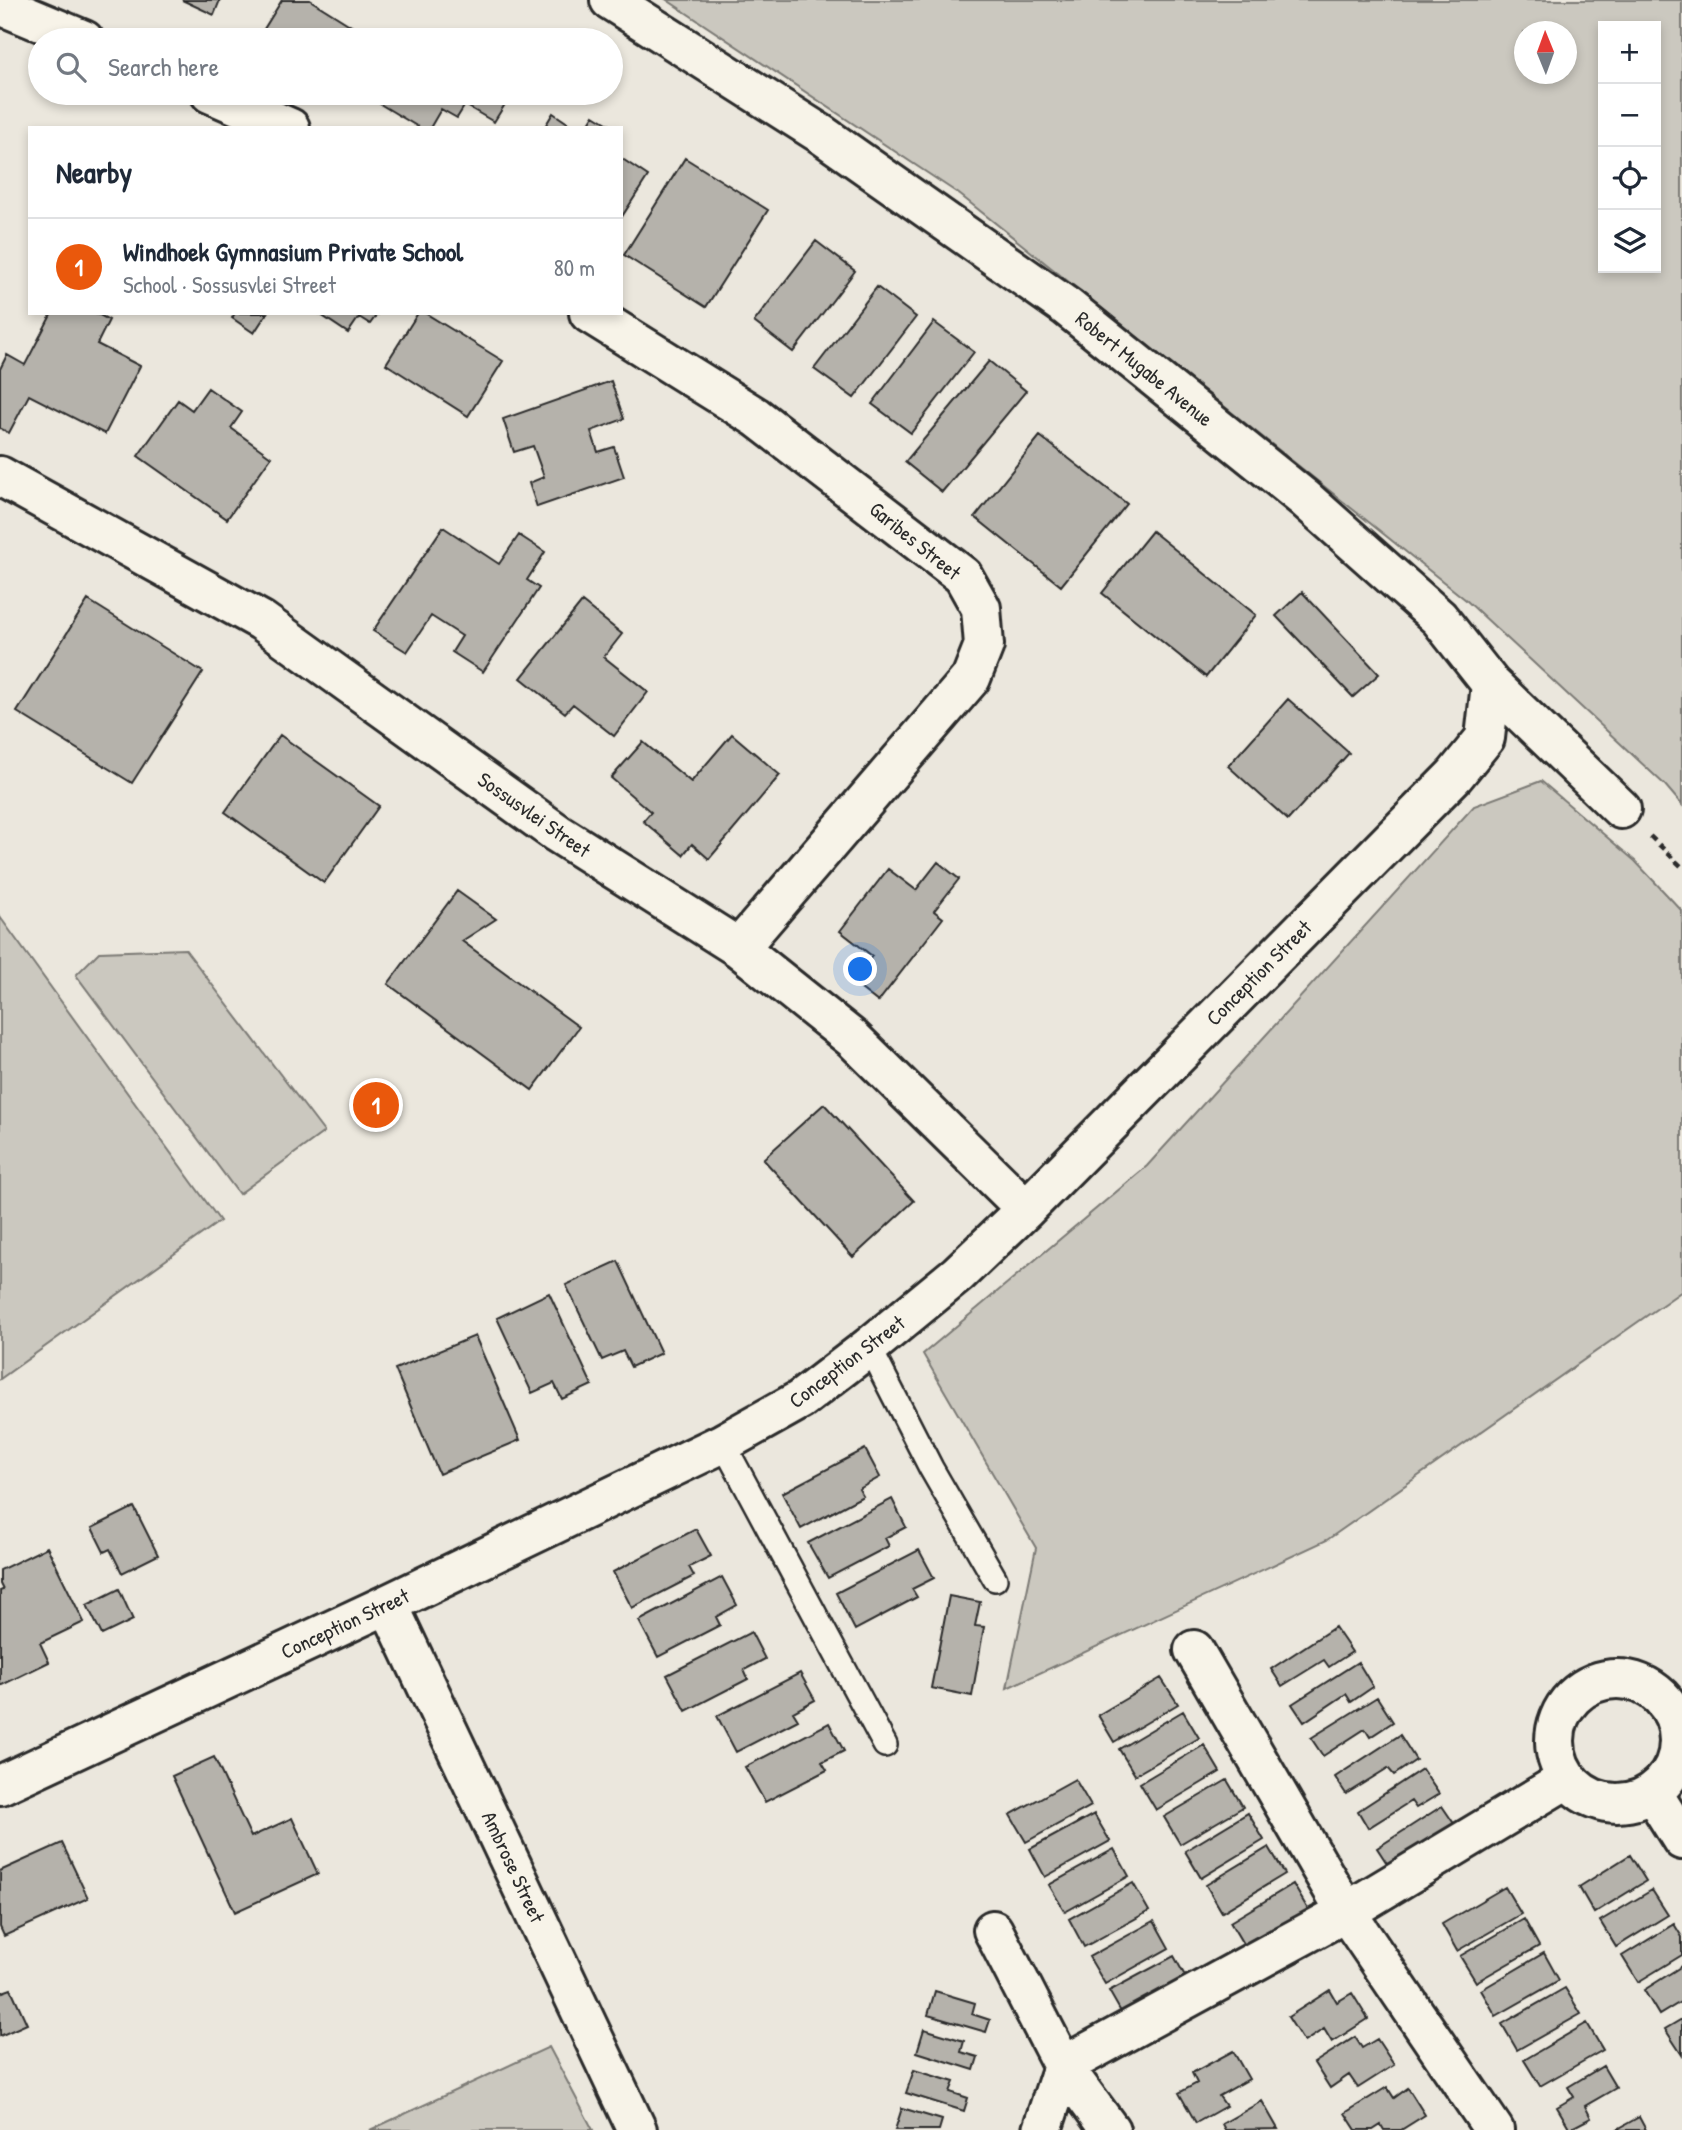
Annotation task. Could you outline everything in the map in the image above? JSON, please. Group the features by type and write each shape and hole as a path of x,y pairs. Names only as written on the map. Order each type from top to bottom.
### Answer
{"street":[{"name":"Robert Mugabe Avenue","path":"610,0 821,134 1067,307 1335,526 1439,618 1491,684 1622,809"},
{"path":"0,5 55,28"},
{"path":"237,105 285,126"},
{"name":"Garibes Street","path":"592,315 756,417 963,576 981,608 984,645 971,678 739,948"},
{"name":"Sossusvlei Street","path":"0,476 262,621 557,833 739,948 853,1039 1026,1209"},
{"name":"Conception Street","path":"0,1785 388,1604 723,1443 800,1400 958,1274 1026,1209 1455,775 1486,738 1491,684"},
{"name":"Ambrose Street","path":"388,1604 637,2130"},
{"path":"1194,1650 1346,1912 1494,2130"},
{"path":"1618,1679 1637,1683 1655,1692 1669,1708 1678,1727 1679,1749 1673,1769 1661,1786 1644,1798 1623,1804 1602,1802 1582,1794 1567,1779 1558,1762 1554,1742 1557,1723 1566,1705 1580,1691 1598,1682 1618,1679"},
{"path":"1042,2130 1063,2066 1346,1912 1567,1779"},
{"path":"1652,1792 1682,1840"},
{"path":"993,1930 1063,2066 1110,2130"}],"lane":[{"path":"869,1347 931,1468 995,1579"},
{"path":"723,1443 886,1745"}],"shaded area":[{"path":"667,0 1682,0 1682,805 1665,785 1466,600 959,194"},
{"path":"1541,781 1635,861 1682,911 1682,1291 1327,1540 1007,1688 1036,1548 923,1354 1147,1166 1474,806"},
{"path":"0,917 220,1221 0,1379"},
{"path":"185,949 324,1132 239,1194 76,975 99,952"},
{"path":"549,2047 593,2130 370,2130"}],"building":[{"path":"182,0 220,0 214,15"},
{"path":"282,0 310,0 355,28 265,28"},
{"path":"382,105 465,105 457,118 441,109 431,126 417,126"},
{"path":"465,105 505,105 494,122"},
{"path":"553,113 572,126 545,126"},
{"path":"594,115 612,126 587,126"},
{"path":"685,158 768,210 706,307 624,255"},
{"path":"623,159 648,176 623,215"},
{"path":"816,241 855,271 793,352 754,322"},
{"path":"877,287 916,317 854,398 814,369"},
{"path":"51,315 100,315 109,320 97,344 140,366 105,434 29,395 9,433 0,428 0,369 7,355 25,365"},
{"path":"234,315 266,315 254,333 232,318"},
{"path":"321,315 377,315 370,324 359,317 348,333"},
{"path":"417,315 428,315 503,361 468,416 386,364"},
{"path":"934,322 974,352 911,433 872,404"},
{"path":"989,361 1026,391 942,492 905,462"},
{"path":"611,381 624,419 591,431 598,452 614,447 624,477 537,507 529,483 544,477 533,446 514,452 503,419"},
{"path":"208,388 242,412 231,428 271,457 227,519 138,456 178,400 192,410"},
{"path":"1040,436 1127,504 1061,586 975,517"},
{"path":"443,527 499,564 519,535 545,552 527,580 539,588 483,672 452,652 462,636 431,616 407,652 373,631"},
{"path":"1152,531 1256,615 1206,677 1102,593"},
{"path":"1302,592 1379,674 1353,697 1276,616"},
{"path":"88,600 203,672 132,783 17,712"},
{"path":"582,602 622,634 604,657 648,692 614,736 573,704 565,713 521,678"},
{"path":"1288,699 1349,753 1288,820 1228,766"},
{"path":"732,734 780,775 709,859 692,844 683,855 643,821 651,812 611,778 643,742 691,782"},
{"path":"280,735 379,806 324,883 225,812"},
{"path":"938,862 959,879 934,911 943,918 878,1002 852,982 872,956 840,931 888,869 916,890"},
{"path":"457,891 496,919 462,941 579,1027 532,1090 388,984"},
{"path":"824,1104 914,1201 853,1257 763,1159"},
{"path":"618,1261 661,1353 631,1367 623,1351 602,1360 566,1285"},
{"path":"549,1293 592,1385 562,1399 554,1383 532,1393 497,1318"},
{"path":"475,1336 520,1440 439,1474 395,1369"},
{"path":"865,1449 880,1477 859,1489 863,1496 801,1529 782,1493"},
{"path":"892,1499 906,1527 885,1538 889,1546 828,1578 808,1543"},
{"path":"134,1507 158,1555 122,1573 110,1549 104,1552 92,1528"},
{"path":"696,1529 711,1556 689,1567 694,1576 632,1608 613,1572"},
{"path":"47,1547 84,1622 40,1643 49,1662 0,1686 0,1591 3,1590 0,1570"},
{"path":"919,1550 934,1578 912,1589 917,1597 855,1630 836,1593"},
{"path":"722,1577 737,1605 716,1617 720,1625 658,1657 639,1621"},
{"path":"119,1589 133,1620 102,1635 87,1605"},
{"path":"949,1596 980,1602 975,1626 984,1627 972,1696 931,1688"},
{"path":"1335,1627 1352,1652 1329,1667 1324,1660 1282,1686 1271,1669"},
{"path":"751,1632 765,1659 744,1670 748,1679 686,1711 667,1675"},
{"path":"1358,1662 1373,1687 1351,1702 1346,1694 1304,1722 1292,1704"},
{"path":"800,1673 815,1700 793,1712 798,1720 736,1752 717,1716"},
{"path":"1161,1678 1178,1704 1114,1742 1098,1715"},
{"path":"1377,1697 1393,1722 1370,1737 1365,1729 1323,1756 1311,1738"},
{"path":"1183,1711 1199,1738 1135,1775 1119,1749"},
{"path":"829,1723 844,1751 822,1762 827,1770 765,1802 745,1767"},
{"path":"1400,1735 1416,1760 1394,1775 1388,1768 1346,1794 1335,1777"},
{"path":"1204,1745 1220,1772 1156,1810 1140,1783"},
{"path":"214,1757 251,1837 292,1818 318,1874 235,1912 172,1776"},
{"path":"1422,1769 1439,1794 1416,1808 1411,1801 1368,1828 1358,1811"},
{"path":"1075,1779 1091,1806 1026,1842 1010,1815"},
{"path":"1227,1780 1243,1807 1180,1844 1164,1817"},
{"path":"1442,1806 1459,1831 1436,1845 1431,1838 1388,1865 1377,1848"},
{"path":"1248,1813 1264,1840 1201,1878 1185,1851"},
{"path":"1094,1814 1110,1841 1045,1877 1030,1849"},
{"path":"62,1843 88,1898 4,1936 0,1927 0,1871"},
{"path":"1269,1847 1285,1874 1222,1912 1206,1885"},
{"path":"1114,1849 1129,1876 1065,1912 1049,1885"},
{"path":"1630,1855 1646,1881 1594,1913 1579,1887"},
{"path":"1133,1883 1149,1911 1084,1947 1069,1919"},
{"path":"1293,1884 1309,1911 1246,1949 1230,1922"},
{"path":"1505,1887 1521,1914 1457,1951 1442,1924"},
{"path":"1652,1890 1668,1915 1616,1947 1600,1921"},
{"path":"1524,1919 1539,1946 1476,1982 1460,1956"},
{"path":"1154,1921 1169,1948 1105,1984 1089,1957"},
{"path":"1674,1924 1682,1937 1682,1955 1638,1982 1622,1956"},
{"path":"1544,1953 1559,1980 1496,2016 1481,1990"},
{"path":"1174,1956 1189,1983 1125,2019 1109,1991"},
{"path":"1682,1966 1682,2001 1659,2015 1644,1990"},
{"path":"1565,1988 1581,2014 1517,2050 1502,2024"},
{"path":"11,1989 27,2024 0,2036 0,1993"},
{"path":"1330,1990 1337,2002 1352,1993 1368,2019 1332,2042 1324,2029 1304,2042 1288,2017"},
{"path":"935,1991 975,2003 972,2014 990,2020 986,2032 928,2015"},
{"path":"1682,2019 1682,2055 1665,2029"},
{"path":"1587,2023 1603,2050 1540,2086 1524,2060"},
{"path":"924,2029 964,2041 961,2052 978,2057 974,2070 917,2052"},
{"path":"1355,2037 1362,2048 1377,2039 1394,2065 1358,2088 1349,2075 1330,2088 1314,2063"},
{"path":"1233,2051 1249,2079 1219,2096 1226,2106 1196,2123 1179,2093 1197,2083 1192,2073"},
{"path":"1603,2066 1616,2088 1585,2106 1591,2118 1570,2129 1557,2107 1574,2097 1568,2087"},
{"path":"914,2070 954,2082 950,2092 968,2098 964,2111 906,2093"},
{"path":"1387,2087 1394,2098 1408,2088 1425,2115 1401,2130 1384,2130 1381,2125 1373,2130 1356,2130 1345,2113"},
{"path":"1262,2101 1278,2129 1225,2130 1222,2124"},
{"path":"902,2108 942,2120 939,2130 895,2130"},
{"path":"1639,2117 1646,2130 1616,2130"}],"place":[{"name":"Windhoek Gymnasium Private School","path":"376,1105"}]}
